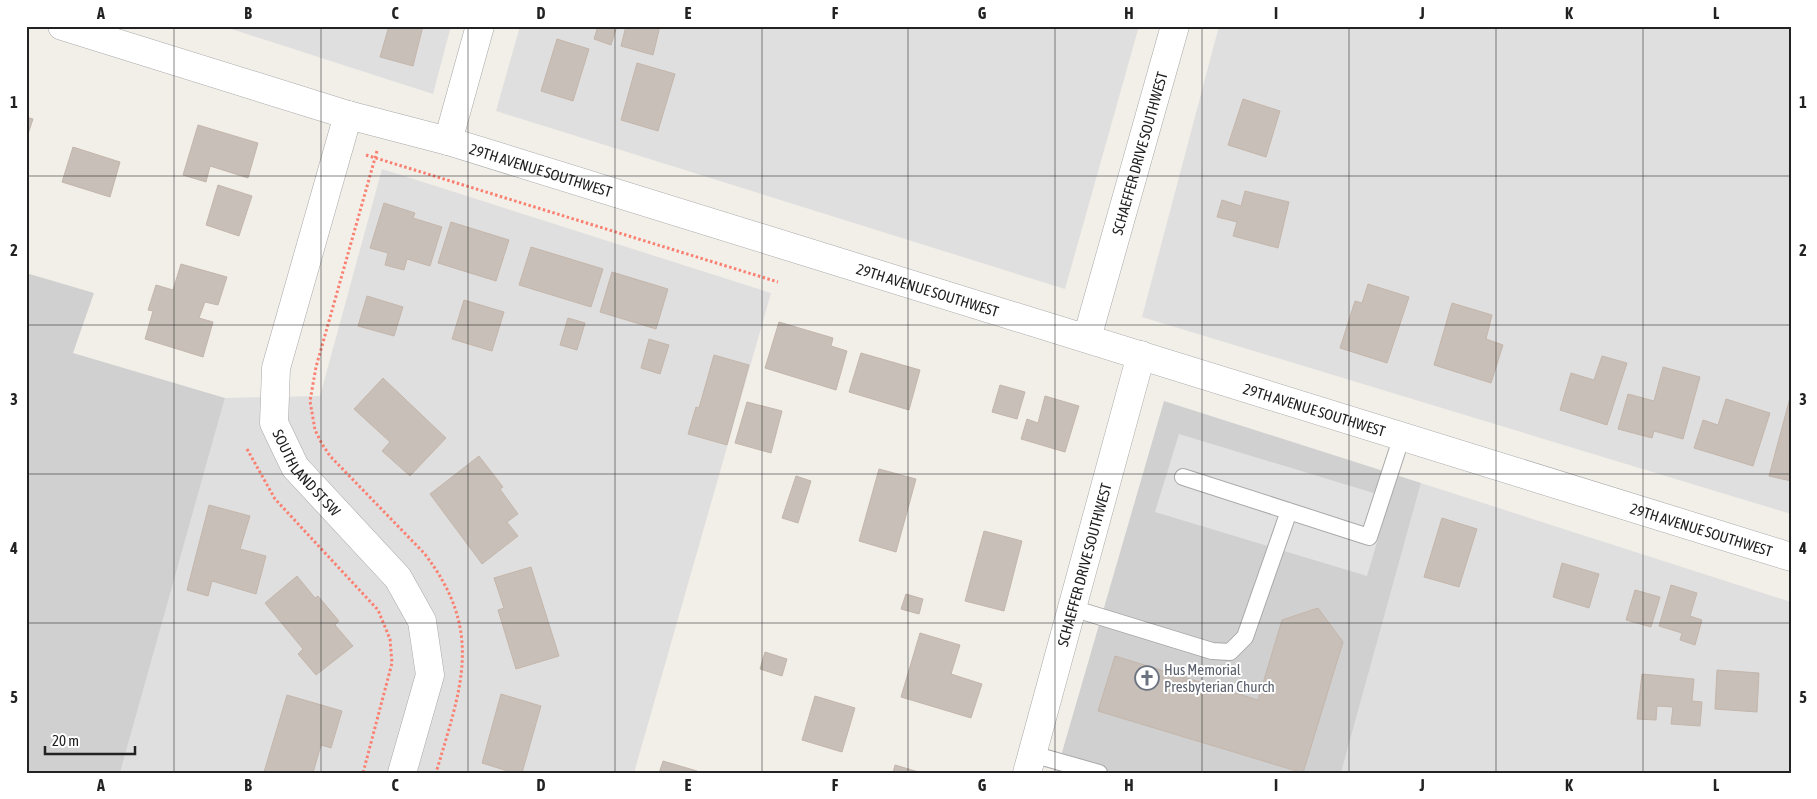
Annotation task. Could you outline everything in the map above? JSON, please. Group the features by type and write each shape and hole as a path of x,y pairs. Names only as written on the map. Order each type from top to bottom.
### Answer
{"street":[{"name":"29TH AVENUE SOUTHWEST","path":"62,26 348,115 448,140 1791,557"},
{"path":"448,140 480,26"},
{"name":"SCHAEFFER DRIVE SOUTHWEST","path":"1087,338 1175,26"},
{"name":"SOUTHLAND ST SW","path":"348,115 276,368 274,423 296,467 398,578 422,621 430,675 402,773"},
{"name":"SCHAEFFER DRIVE SOUTHWEST","path":"1029,763 1141,355"}],"lane":[{"path":"1183,477 1369,537 1402,436"},
{"path":"1072,608 1212,651 1230,652 1245,637 1289,511"},
{"path":"1029,763 1099,773"}],"path":[{"path":"386,124 374,159 316,367 310,401 315,430 330,456 424,553 436,569 454,600 463,640 462,675 436,773"},
{"path":"340,144 374,159 778,282"},
{"path":"247,449 275,499 368,598 385,623 392,650 392,663 362,773"}],"shaded area":[{"path":"222,26 451,26 433,94"},
{"path":"520,26 1139,26 1065,289 496,111"},
{"path":"1219,26 1791,26 1791,514 1142,317"},
{"path":"382,169 771,293 634,773 120,773 225,398 320,396"},
{"path":"26,273 94,293 73,353 225,398 120,773 26,773"},
{"path":"1164,401 1421,483 1341,773 1056,773"},
{"path":"1179,434 1390,498 1367,576 1155,512"},
{"path":"1421,483 1791,602 1791,773 1341,773"}],"building":[{"path":"389,26 423,26 413,66 380,57"},
{"path":"598,26 617,26 611,45 594,39"},
{"path":"626,26 660,26 653,55 621,46"},
{"path":"557,39 589,49 573,101 541,91"},
{"path":"637,63 675,74 658,131 621,120"},
{"path":"1243,99 1280,111 1266,157 1228,145"},
{"path":"26,117 33,119 26,140"},
{"path":"198,125 258,143 248,178 210,166 206,182 183,175"},
{"path":"73,147 120,162 110,197 62,182"},
{"path":"218,185 252,196 239,236 206,225"},
{"path":"1245,191 1289,202 1278,248 1233,236 1237,222 1217,217 1222,200 1241,206"},
{"path":"384,203 415,213 413,218 442,227 430,266 407,259 404,270 385,265 388,253 370,248"},
{"path":"451,222 509,240 496,281 438,263"},
{"path":"531,247 603,269 591,307 519,285"},
{"path":"181,264 227,277 218,305 205,302 199,318 213,322 203,357 145,339 153,311 148,310 156,285 173,290"},
{"path":"612,272 668,289 656,329 600,312"},
{"path":"1368,284 1409,297 1387,363 1340,348 1355,301 1362,303"},
{"path":"367,296 403,307 394,336 358,326"},
{"path":"464,300 504,312 492,351 452,339"},
{"path":"1452,303 1492,315 1486,339 1503,345 1491,383 1434,365"},
{"path":"568,318 585,323 577,350 560,345"},
{"path":"779,322 833,338 831,346 847,351 836,390 765,368"},
{"path":"649,339 669,345 660,374 641,368"},
{"path":"861,353 920,370 909,410 849,392"},
{"path":"714,355 749,365 727,445 688,434 696,407 699,408"},
{"path":"1602,356 1627,363 1607,425 1560,410 1571,373 1594,380"},
{"path":"1663,367 1700,377 1683,439 1654,431 1652,438 1618,429 1628,394 1654,401"},
{"path":"383,378 446,438 410,476 382,451 390,442 354,409"},
{"path":"1000,385 1025,392 1017,419 992,412"},
{"path":"1791,394 1791,481 1769,476"},
{"path":"1045,396 1079,406 1065,452 1021,439 1027,419 1038,423"},
{"path":"1726,399 1770,413 1753,466 1694,448 1703,420 1718,425"},
{"path":"747,402 782,411 771,453 735,443"},
{"path":"479,456 503,487 500,489 518,514 507,522 518,536 482,564 430,494"},
{"path":"879,469 916,479 896,552 859,541"},
{"path":"796,476 811,481 798,523 782,518"},
{"path":"209,505 250,516 240,549 266,556 256,594 212,581 208,596 187,590"},
{"path":"1442,518 1477,529 1459,587 1424,577"},
{"path":"984,531 1022,541 1004,611 965,601"},
{"path":"1562,563 1599,574 1589,608 1553,597"},
{"path":"531,567 559,656 516,669 498,610 504,608 494,578"},
{"path":"297,576 315,598 318,596 339,621 335,625 353,646 316,675 298,654 303,649 265,603"},
{"path":"1671,585 1697,593 1690,616 1702,620 1695,645 1680,640 1682,633 1659,626"},
{"path":"1635,590 1660,597 1651,627 1626,620"},
{"path":"906,594 923,599 919,614 901,609"},
{"name":"Hus Memorial Presbyterian Church","path":"1318,608 1343,642 1303,773 1098,711 1115,656 1258,700 1282,620"},
{"path":"920,633 960,645 951,674 982,684 971,718 901,697"},
{"path":"765,652 787,659 782,676 760,669"},
{"path":"1717,670 1759,673 1757,712 1715,709"},
{"path":"1642,674 1694,679 1692,701 1702,702 1700,726 1671,724 1673,707 1657,706 1656,720 1637,719"},
{"path":"501,694 541,706 522,773 514,773 482,763"},
{"path":"287,695 342,711 331,748 321,745 313,773 264,772"},
{"path":"815,696 855,708 842,752 802,740"},
{"path":"663,761 697,771 697,773 659,773"},
{"path":"895,765 922,773 893,773"}],"place":[{"name":"Hus Memorial Presbyterian Church","path":"1147,678"}]}
